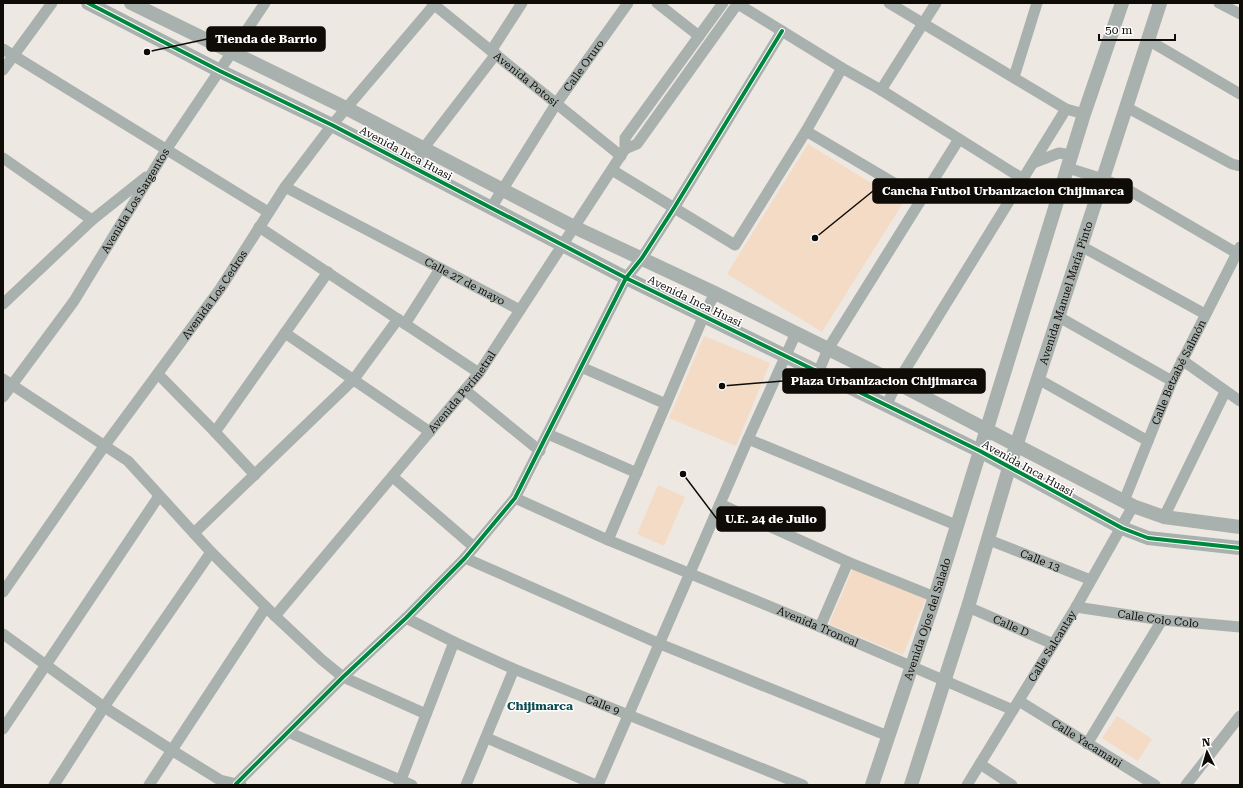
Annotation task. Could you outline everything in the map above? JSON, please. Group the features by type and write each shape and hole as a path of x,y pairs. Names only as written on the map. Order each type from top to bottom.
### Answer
{"street":[{"path":"3,70 52,3"},
{"name":"Avenida Inca Huasi","path":"88,3 220,71 332,125 491,208 564,244 626,278 980,451 1122,528 1148,538 1240,548"},
{"name":"Avenida Inca Huasi","path":"131,3 346,108 574,227 715,293 987,428 1129,503 1164,517 1240,527"},
{"path":"413,167 423,149 494,52 522,3"},
{"name":"Calle Oruro","path":"491,208 556,104 628,3"},
{"path":"658,3 699,36"},
{"path":"623,153 625,138 723,3"},
{"path":"623,153 637,144 738,3 842,68 881,90 1023,180"},
{"path":"889,3 1066,108 1084,114"},
{"path":"881,90 936,3"},
{"path":"1014,77 1037,3"},
{"path":"980,451 1084,114 1122,3"},
{"name":"Avenida Manuel María Pinto","path":"1009,468 1160,3"},
{"path":"1219,3 1240,14"},
{"name":"Avenida Potosí","path":"433,4 494,52 556,104 623,153"},
{"name":"Avenida Los Cedros","path":"3,592 105,445 220,289 285,187 332,125 433,4"},
{"name":"Avenida Los Sargentos","path":"3,397 7,382 74,301 166,150 220,71 260,5"},
{"path":"3,634 104,707 173,751 220,780 239,784 343,677 406,618 465,558 515,498 626,278 642,258 674,208 782,31"},
{"path":"1148,40 1240,94"},
{"path":"3,49 268,212"},
{"path":"612,170 735,245 806,131 842,68"},
{"path":"1126,107 1232,164 1240,166"},
{"path":"886,406 897,383 1066,108"},
{"path":"806,131 921,199"},
{"path":"818,373 828,349 959,139"},
{"name":"Avenida Perímetral","path":"275,616 479,373 623,153"},
{"path":"1033,162 1059,153 1070,162 1103,179 1125,188 1239,251"},
{"path":"3,158 92,220"},
{"path":"3,304 92,220 153,172"},
{"name":"Calle 27 de mayo","path":"285,187 520,310"},
{"path":"259,226 479,373"},
{"path":"1081,246 1206,314"},
{"name":"Calle Betzabé Salmón","path":"1129,503 1148,441 1172,382 1239,251"},
{"path":"194,533 354,379 401,321 440,268"},
{"path":"215,432 328,272"},
{"path":"608,540 704,315 715,293"},
{"path":"1059,317 1172,382"},
{"path":"286,333 430,432"},
{"path":"486,738 597,785 630,714 748,438 796,333"},
{"path":"1182,360 1225,392 1240,401"},
{"path":"581,367 666,404"},
{"path":"158,374 255,475"},
{"path":"1038,379 1148,441"},
{"path":"7,382 128,461 211,552 275,616 322,660 343,677 426,714"},
{"path":"465,390 540,451"},
{"path":"1164,517 1225,392"},
{"path":"548,434 637,473"},
{"path":"748,438 956,525"},
{"name":"Avenida Ojos del Salado","path":"872,785 935,597 980,451"},
{"path":"911,785 968,607 1009,468"},
{"path":"393,477 474,547"},
{"path":"3,729 159,496"},
{"name":"Avenida Troncal","path":"515,498 690,576 820,628 944,681"},
{"name":"Calle Salcantay","path":"967,785 1054,644 1122,528 1129,503"},
{"path":"720,504 848,562 935,597"},
{"name":"Calle 13","path":"988,540 1091,580"},
{"path":"54,785 104,707 211,552"},
{"path":"465,558 660,644 888,736"},
{"path":"820,628 848,562"},
{"path":"149,785 173,751 266,607"},
{"name":"Calle D","path":"968,607 1054,644"},
{"name":"Calle Colo Colo","path":"1076,607 1162,620 1240,627"},
{"name":"Calle 9","path":"406,618 454,642 514,669 630,714 803,785"},
{"path":"1086,744 1162,620"},
{"path":"288,732 404,783 426,714 454,642"},
{"path":"466,785 514,669"},
{"name":"Calle Yacamani","path":"944,681 1016,706 1086,744 1155,785"},
{"path":"1186,785 1240,716"},
{"path":"980,764 1012,785"}],"shaded area":[{"path":"808,144 903,203 822,332 727,274"},
{"path":"704,336 770,363 736,446 669,418"},
{"path":"658,485 685,497 664,546 637,534"},
{"path":"853,568 926,598 903,655 829,624"},
{"path":"1117,716 1152,739 1138,761 1102,738"}],"cycle path":[{"path":"88,3 220,71 332,125 626,278 980,451 1122,528 1148,538 1240,548"},
{"path":"236,784 343,677 406,618 465,558 515,498 626,278 642,258 674,208 782,31"}],"place":[{"name":"Tienda de Barrio","path":"147,52"},
{"name":"Cancha Futbol Urbanizacion Chijimarca","path":"815,238"},
{"name":"Plaza Urbanizacion Chijimarca","path":"722,386"},
{"name":"U.E. 24 de Julio","path":"683,474"}],"district":[{"name":"Chijimarca","path":"540,706"}]}
